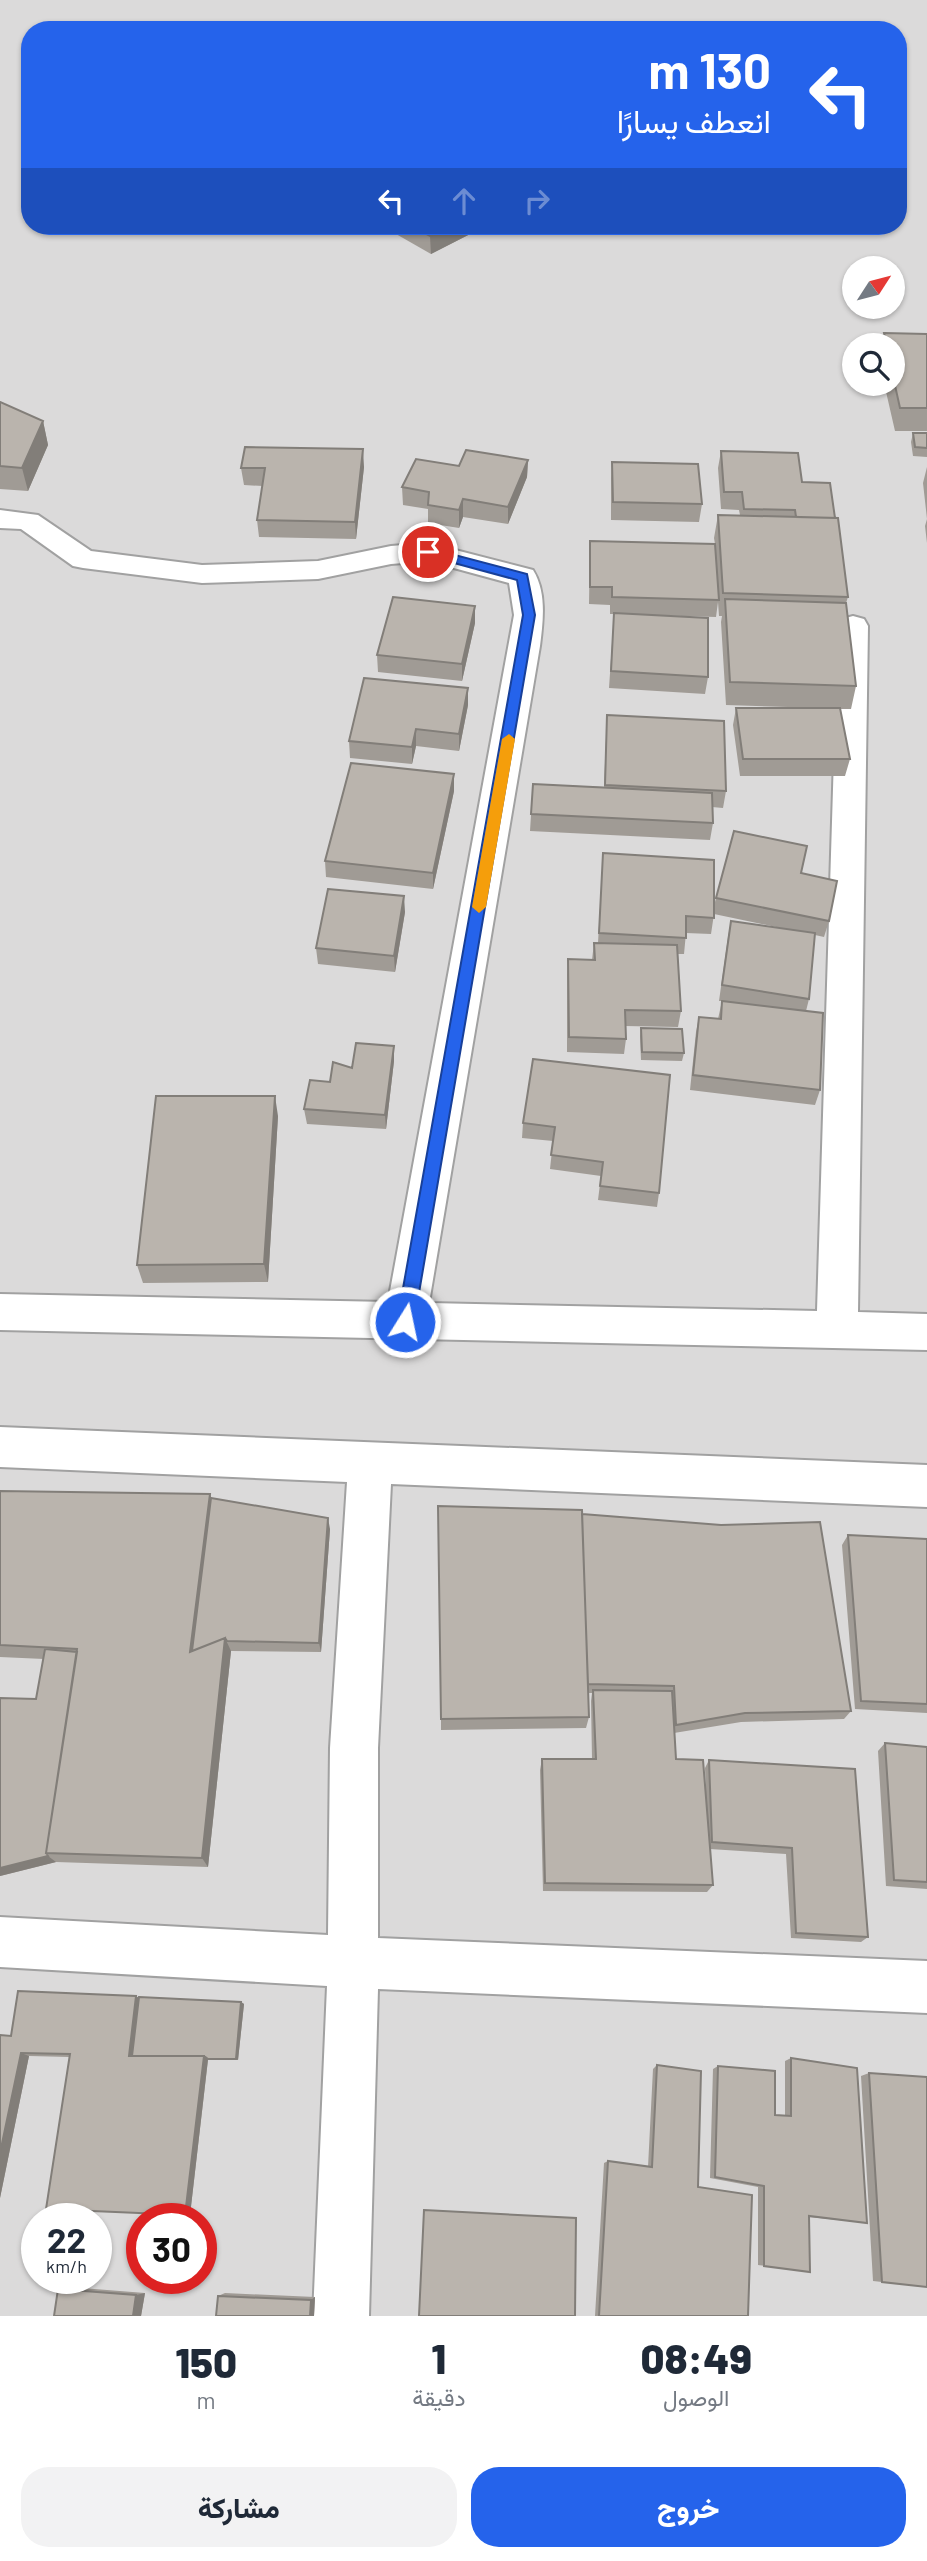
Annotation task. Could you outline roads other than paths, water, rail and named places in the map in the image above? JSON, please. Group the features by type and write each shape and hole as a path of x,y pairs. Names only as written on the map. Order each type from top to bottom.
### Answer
{"street":[{"path":"0,519 28,521 83,559 202,575 318,570 391,555 428,552 523,577 529,615 525,646 405,1322"},
{"path":"837,1330 852,626"},
{"path":"0,1312 927,1332"},
{"path":"0,1447 927,1486"},
{"path":"341,2316 353,1962 354,1748 370,1463"},
{"path":"0,1942 353,1962 927,1987"}]}
